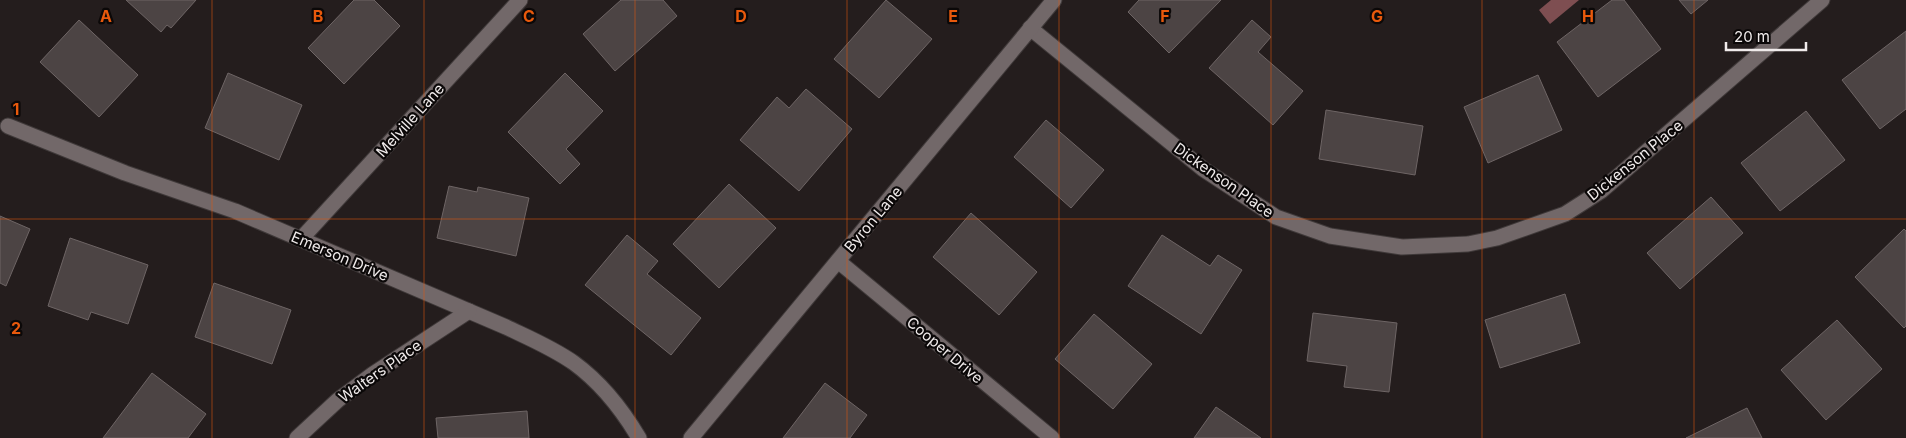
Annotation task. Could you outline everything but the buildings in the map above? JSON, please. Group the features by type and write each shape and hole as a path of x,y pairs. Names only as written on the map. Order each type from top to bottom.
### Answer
{"street":[{"name":"Melville Lane","path":"301,239 520,0"},
{"name":"Byron Lane","path":"691,438 1054,0"},
{"name":"Dickenson Place","path":"1030,28 1203,169 1276,217 1330,236 1402,248 1468,244 1497,238 1565,214 1601,191 1822,0"},
{"name":"Emerson Drive","path":"3,121 125,173 235,211 469,311 545,346 575,364 604,392 626,417 639,438"},
{"name":"Cooper Drive","path":"838,261 1052,438"},
{"name":"Walters Place","path":"297,438 345,394 469,311"}],"shaded area":[{"path":"1551,0 1579,0 1550,24 1539,10"}]}
